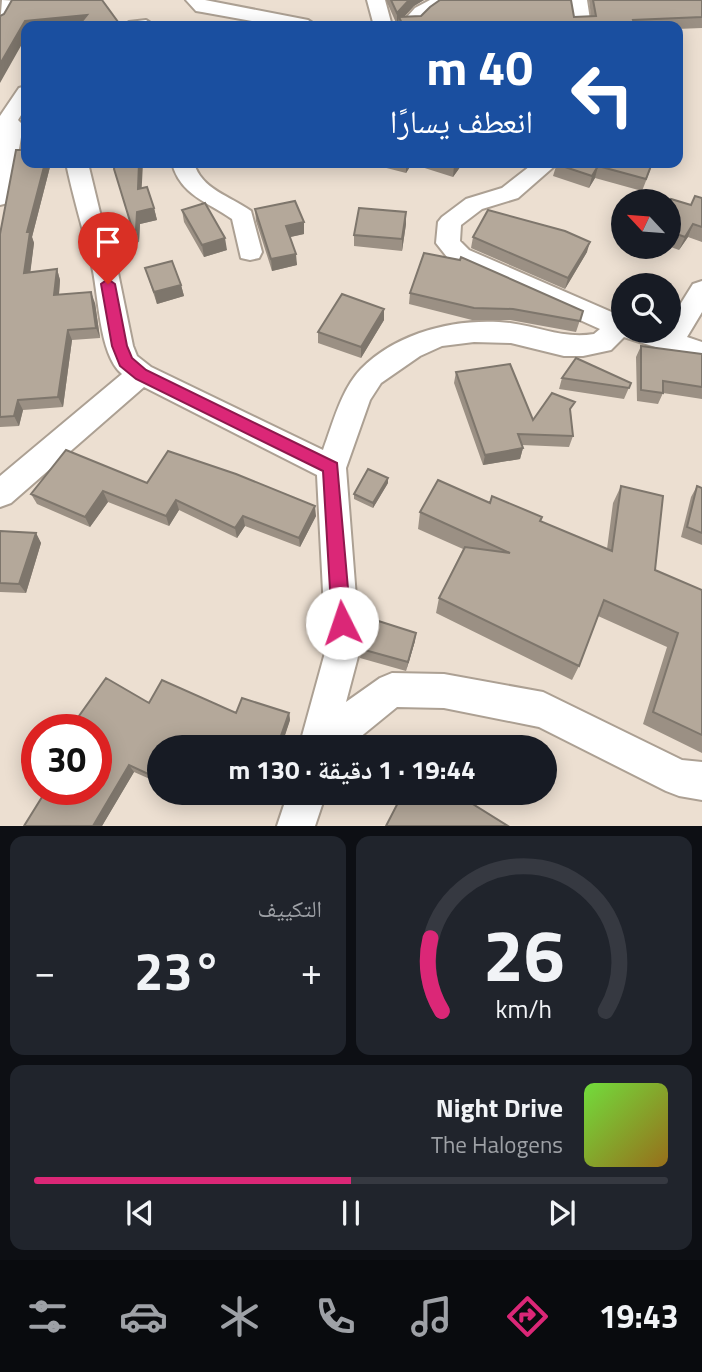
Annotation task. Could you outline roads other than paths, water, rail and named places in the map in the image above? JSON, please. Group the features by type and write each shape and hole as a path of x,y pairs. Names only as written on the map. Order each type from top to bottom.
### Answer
{"street":[{"path":"195,0 202,7 280,21"},
{"path":"376,0 382,21"},
{"path":"413,21 421,12 443,0"},
{"path":"578,0 581,21"},
{"path":"0,20 10,1"},
{"path":"0,198 11,126 21,103"},
{"path":"78,168 90,221 104,263 120,346 126,362 141,374 331,468"},
{"path":"183,168 184,174 193,186 243,216 250,252"},
{"path":"541,168 510,193 474,204 450,222 448,243 460,256 611,322"},
{"path":"681,325 702,290"},
{"path":"320,735 343,649 331,468 357,396 371,376 411,349 438,337 474,332 511,333 564,346 602,343 611,337"},
{"path":"674,343 702,352"},
{"path":"0,494 141,374"},
{"path":"335,735 392,690 444,691 543,710 679,778 702,781"},
{"path":"296,826 302,805"}]}
